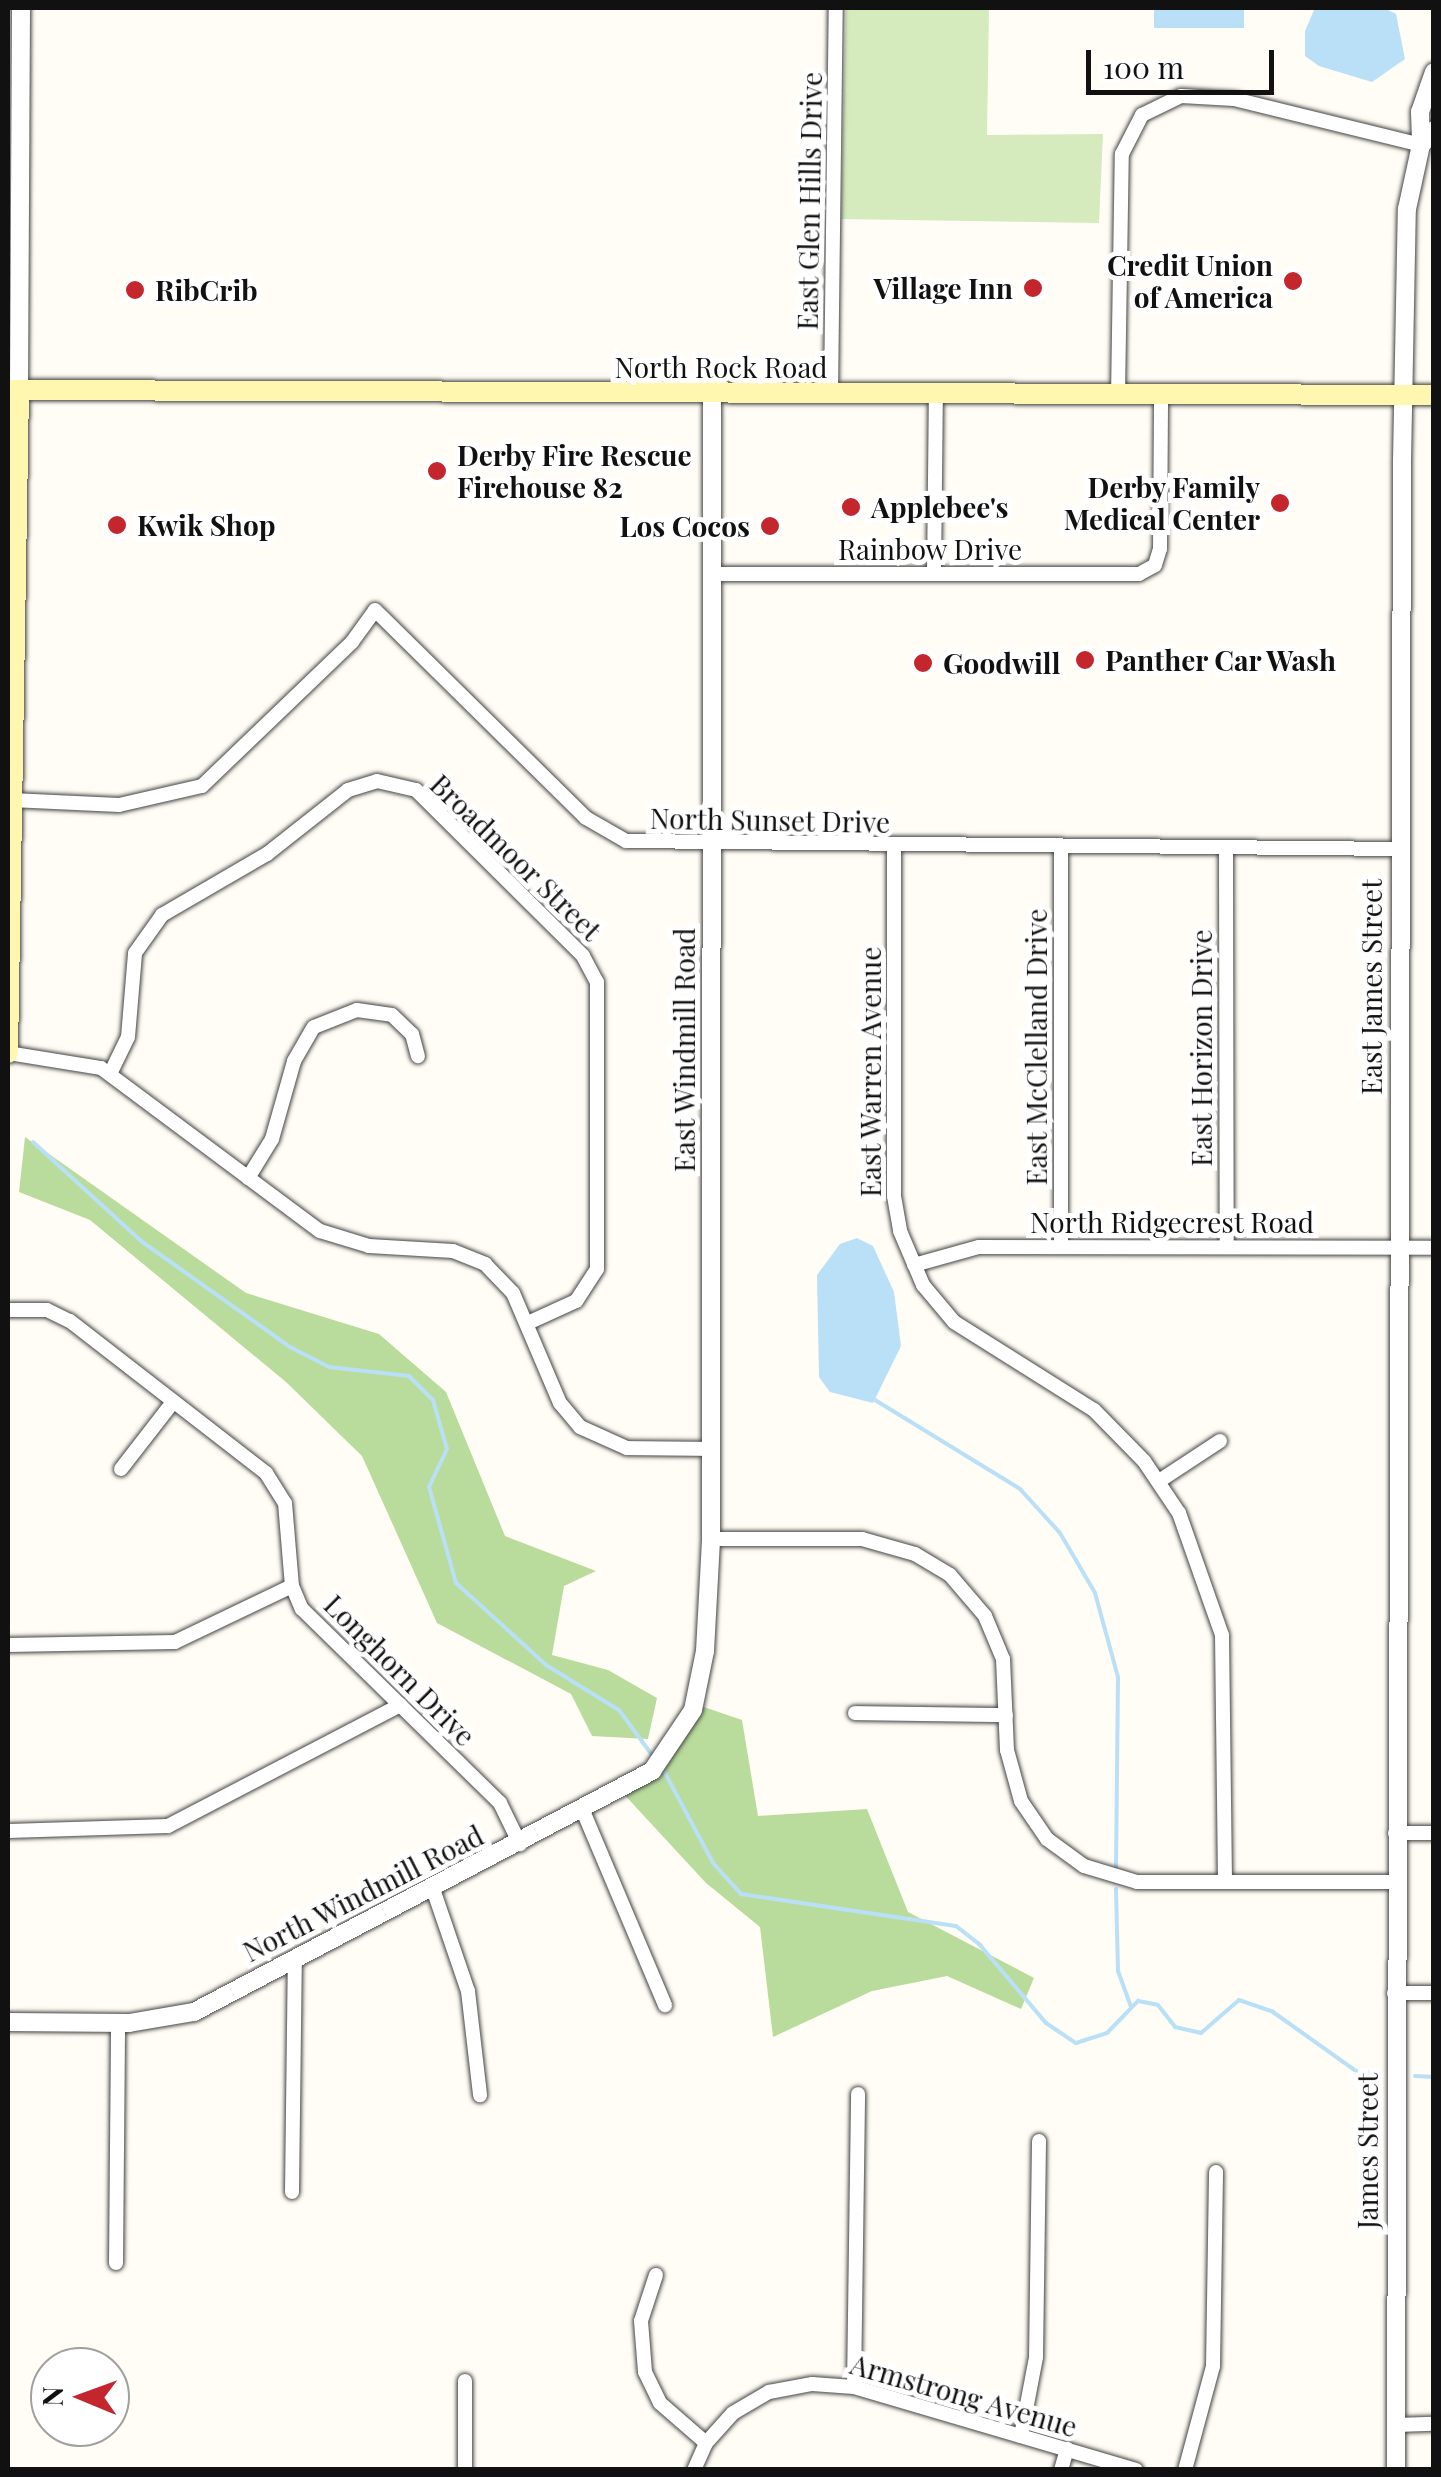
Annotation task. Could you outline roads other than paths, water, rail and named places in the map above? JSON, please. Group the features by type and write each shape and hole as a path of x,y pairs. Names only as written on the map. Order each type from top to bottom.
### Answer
{"main road":[{"name":"North Rock Road","path":"13,390 1434,395"},
{"path":"8,1053 13,390"}],"street":[{"path":"13,390 21,8"},
{"name":"East Glen Hills Drive","path":"831,394 836,8"},
{"name":"East James Street","path":"1395,1832 1403,394 1408,190 1427,137 1420,112 1434,72"},
{"path":"1118,396 1122,154 1142,115 1181,96 1234,99 1427,137"},
{"name":"East Windmill Road","path":"694,1704 705,1650 710,1540 712,394"},
{"path":"934,574 936,395"},
{"name":"Rainbow Drive","path":"712,574 1139,574 1155,565 1161,396"},
{"name":"North Sunset Drive","path":"11,800 119,804 202,786 352,642 375,610 586,818 626,841 894,848 1399,849"},
{"name":"Broadmoor Street","path":"110,1074 128,1037 135,953 162,914 258,860 348,790 377,781 416,790 583,956 597,982 597,1269 576,1302 528,1324"},
{"name":"East Warren Avenue","path":"894,848 894,1196 914,1265 954,1322 1080,1398 1159,1481 1196,1548 1222,1635 1224,1882"},
{"name":"East McClelland Drive","path":"1061,848 1061,1247"},
{"name":"East Horizon Drive","path":"1226,848 1227,1247"},
{"path":"248,1178 280,1118 298,1050 314,1027 357,1010 392,1014 412,1034 418,1056"},
{"path":"8,1053 77,1060 110,1074 248,1178 337,1238 442,1249 481,1262 508,1285 560,1403 587,1433 627,1448 710,1449"},
{"name":"North Ridgecrest Road","path":"914,1265 979,1247 1434,1248"},
{"name":"Longhorn Drive","path":"8,1310 56,1312 272,1480 290,1520 292,1586 308,1616 500,1803 520,1844"},
{"path":"121,1468 173,1402"},
{"path":"1159,1481 1220,1441"},
{"path":"710,1540 862,1540 931,1562 967,1591 990,1626 1006,1677 1009,1766 1021,1801 1069,1858 1127,1880 1395,1882"},
{"path":"8,1645 175,1642 292,1586"},
{"name":"North Windmill Road","path":"8,2022 118,2023 194,2012 520,1844 652,1770 676,1743 694,1704"},
{"path":"8,1831 168,1826 400,1705"},
{"path":"855,1713 1006,1715"},
{"path":"582,1811 665,2005"},
{"path":"1395,1832 1434,1832"},
{"name":"James Street","path":"1395,1832 1396,2470"},
{"path":"434,1889 468,1991 480,2095"},
{"path":"292,2192 295,1960"},
{"path":"1394,1993 1434,1993"},
{"path":"116,2262 118,2023"},
{"path":"854,2388 858,2094"},
{"path":"1020,2436 1036,2357 1039,2141"},
{"path":"1184,2470 1213,2366 1216,2172"},
{"path":"656,2276 641,2321 644,2372 660,2403 706,2443"},
{"path":"464,2470 465,2381"},
{"name":"Armstrong Avenue","path":"694,2470 706,2443 733,2413 769,2392 812,2384 854,2388 1136,2470"},
{"path":"1396,2424 1434,2424"},
{"path":"1062,2470 1067,2449"}],"water":[{"path":"1154,8 1244,8 1244,28 1154,28"},
{"path":"1315,8 1384,8 1396,14 1405,59 1372,82 1319,66 1305,56 1305,31"},
{"path":"857,1238 873,1246 894,1292 901,1346 873,1403 830,1392 819,1377 817,1275 840,1244"}],"waterway":[{"path":"33,1142 141,1241 290,1347 329,1367 409,1376 433,1400 447,1449 429,1487 456,1583 546,1665 619,1710 652,1755"},
{"path":"875,1400 1020,1489 1060,1533 1095,1593 1118,1677 1116,1868"},
{"path":"665,1773 713,1863 741,1894 956,1926 980,1945 1046,2023 1076,2043 1107,2033 1138,2001 1158,2005 1175,2027 1201,2033 1239,2000 1273,2012 1356,2071 1375,2073"},
{"path":"1116,1889 1118,1971 1131,2007"},
{"path":"1415,2076 1434,2077"}],"place":[{"name":"Credit Union of America","path":"1293,281"},
{"name":"Village Inn","path":"1033,288"},
{"name":"RibCrib","path":"135,290"},
{"name":"Derby Fire Rescue Firehouse 82","path":"437,471"},
{"name":"Derby Family Medical Center","path":"1280,503"},
{"name":"Applebee's","path":"851,507"},
{"name":"Kwik Shop","path":"117,525"},
{"name":"Los Cocos","path":"770,526"},
{"name":"Panther Car Wash","path":"1085,660"},
{"name":"Goodwill","path":"923,663"}]}
